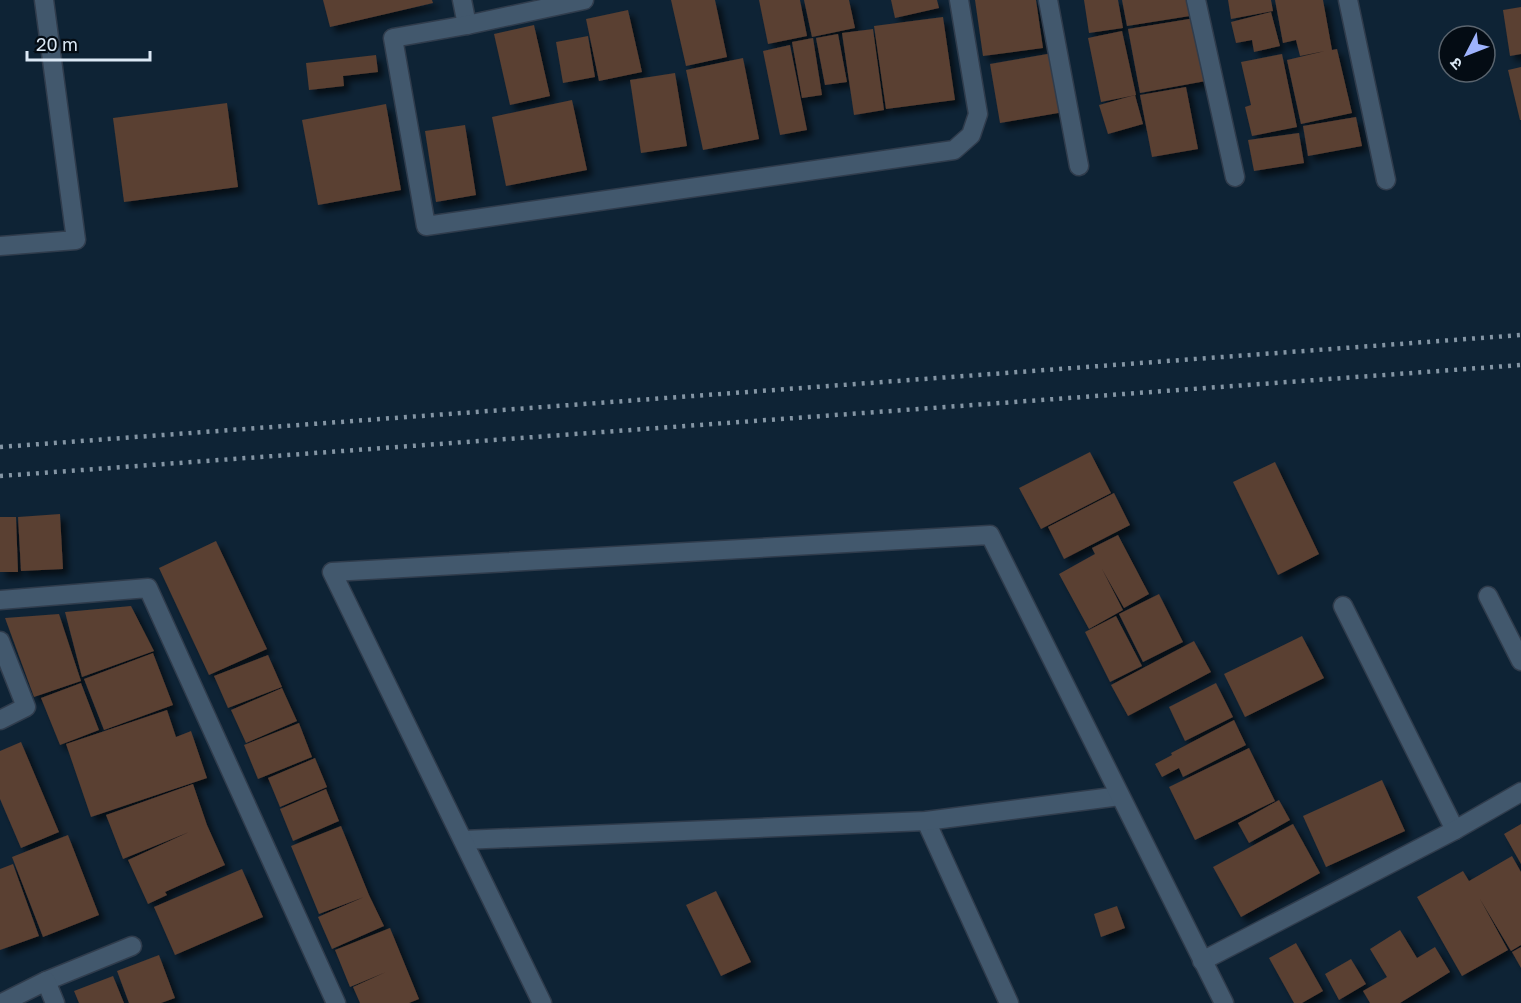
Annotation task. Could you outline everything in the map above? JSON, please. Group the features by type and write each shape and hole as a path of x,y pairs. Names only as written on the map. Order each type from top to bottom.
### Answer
{"street":[{"path":"0,246 75,240 44,0"},
{"path":"462,0 467,25"},
{"path":"584,0 393,38 426,226 954,150 971,135 978,114 959,0"},
{"path":"1048,0 1079,166"},
{"path":"1196,0 1235,177"},
{"path":"1348,0 1386,180"},
{"path":"542,1003 332,572 990,535 1224,1003"},
{"path":"0,600 148,588 336,1003"},
{"path":"1488,596 1521,660"},
{"path":"1343,606 1455,830"},
{"path":"0,641 27,707 0,720"},
{"path":"1202,961 1455,830 1521,792"},
{"path":"463,840 926,821 1120,796"},
{"path":"926,821 1008,1003"},
{"path":"2,1003 46,981 132,946"},
{"path":"46,981 55,1003"}],"building":[{"path":"323,0 432,0 433,3 330,27"},
{"path":"671,0 715,0 727,57 686,66"},
{"path":"759,0 800,0 807,36 768,44"},
{"path":"804,0 849,0 855,28 812,37"},
{"path":"891,0 937,0 939,8 895,18"},
{"path":"975,0 1036,0 1043,48 983,56"},
{"path":"1084,0 1118,0 1123,28 1089,33"},
{"path":"1122,0 1188,0 1190,16 1127,26"},
{"path":"1228,0 1271,0 1273,11 1231,19"},
{"path":"1275,0 1323,0 1332,50 1337,49 1352,113 1301,124 1287,60 1325,51 1300,56 1296,40 1283,43"},
{"path":"1521,7 1521,54 1510,56 1503,10"},
{"path":"628,10 642,72 599,81 586,19"},
{"path":"1271,12 1280,46 1254,52 1252,40 1236,43 1231,22"},
{"path":"943,17 955,100 886,109 874,26"},
{"path":"1195,18 1206,81 1140,93 1128,29"},
{"path":"534,25 550,96 510,105 494,34"},
{"path":"873,29 884,110 854,115 842,33"},
{"path":"1122,31 1136,95 1101,102 1088,38"},
{"path":"838,34 847,82 825,85 816,38"},
{"path":"588,36 595,77 563,83 556,42"},
{"path":"813,38 822,95 802,98 792,42"},
{"path":"790,45 807,130 780,135 763,51"},
{"path":"1053,53 1064,112 1000,123 990,64"},
{"path":"1282,54 1297,127 1252,136 1245,107 1251,105 1241,62"},
{"path":"376,55 378,72 343,76 344,86 309,90 306,63"},
{"path":"743,58 759,139 703,150 686,70"},
{"path":"1521,67 1521,120 1520,120 1508,70"},
{"path":"675,73 687,146 641,153 630,80"},
{"path":"1186,87 1198,149 1152,157 1140,95"},
{"path":"1135,95 1143,124 1108,134 1099,105"},
{"path":"572,100 587,170 506,186 492,117"},
{"path":"227,103 238,187 124,202 113,118"},
{"path":"386,104 401,190 318,205 302,120"},
{"path":"1356,117 1362,146 1308,156 1303,126"},
{"path":"465,125 476,195 436,202 425,131"},
{"path":"1299,133 1304,163 1254,171 1248,140"},
{"path":"1090,452 1111,493 1041,529 1019,488"},
{"path":"1275,462 1319,554 1278,575 1233,482"},
{"path":"1114,493 1130,525 1064,559 1048,527"},
{"path":"60,514 63,569 21,571 18,517"},
{"path":"0,517 16,517 18,572 0,572"},
{"path":"1118,535 1149,594 1124,608 1102,569 1123,610 1089,629 1059,574 1095,554 1092,548"},
{"path":"216,541 267,649 209,675 159,568"},
{"path":"1159,594 1183,642 1143,662 1119,614"},
{"path":"131,606 154,651 82,677 65,612"},
{"path":"59,614 81,681 34,697 5,618"},
{"path":"1116,616 1142,666 1110,682 1085,632"},
{"path":"1302,636 1324,678 1245,717 1224,674"},
{"path":"1194,641 1211,672 1128,716 1111,685"},
{"path":"153,653 173,705 104,730 84,679"},
{"path":"268,655 282,687 228,708 214,676"},
{"path":"81,683 99,730 60,745 41,698"},
{"path":"1216,683 1233,717 1185,741 1169,707"},
{"path":"282,688 297,721 246,743 231,710"},
{"path":"167,710 176,737 191,731 207,778 91,817 66,744"},
{"path":"1234,720 1246,745 1183,777 1179,768 1162,777 1155,764 1172,755 1171,753"},
{"path":"299,723 312,757 258,779 244,745"},
{"path":"21,742 59,832 21,848 0,799 0,751"},
{"path":"1249,748 1275,801 1195,840 1169,787"},
{"path":"315,758 327,787 280,807 268,778"},
{"path":"1382,780 1405,831 1326,867 1303,816"},
{"path":"193,784 207,825 225,865 165,892 167,895 148,904 128,860 189,832 123,859 106,815"},
{"path":"326,789 339,821 293,841 280,809"},
{"path":"1279,800 1290,820 1249,843 1238,823"},
{"path":"1293,824 1320,873 1241,917 1213,867"},
{"path":"1521,824 1521,864 1504,834"},
{"path":"341,826 384,926 332,949 318,917 364,897 319,914 291,846"},
{"path":"68,835 99,915 43,937 12,857"},
{"path":"1512,856 1521,872 1521,945 1511,951 1480,899 1508,950 1462,976 1417,897 1463,871 1469,881"},
{"path":"13,864 39,936 0,950 0,869"},
{"path":"242,869 263,917 175,955 154,907"},
{"path":"716,891 751,962 721,976 686,905"},
{"path":"1117,906 1125,928 1101,937 1094,914"},
{"path":"390,928 419,999 409,1003 360,1003 353,987 386,972 350,987 335,950"},
{"path":"1400,930 1417,958 1435,947 1450,972 1400,1003 1370,1003 1363,991 1387,977 1370,949"},
{"path":"1296,943 1323,991 1302,1003 1294,1003 1269,958"},
{"path":"1521,947 1521,968 1512,952"},
{"path":"159,955 175,998 161,1003 129,1003 117,971"},
{"path":"1351,959 1366,984 1339,1000 1325,974"},
{"path":"113,976 124,1003 79,1003 74,991"}],"railway":[{"path":"0,447 1521,335"},
{"path":"0,476 1521,365"}]}
